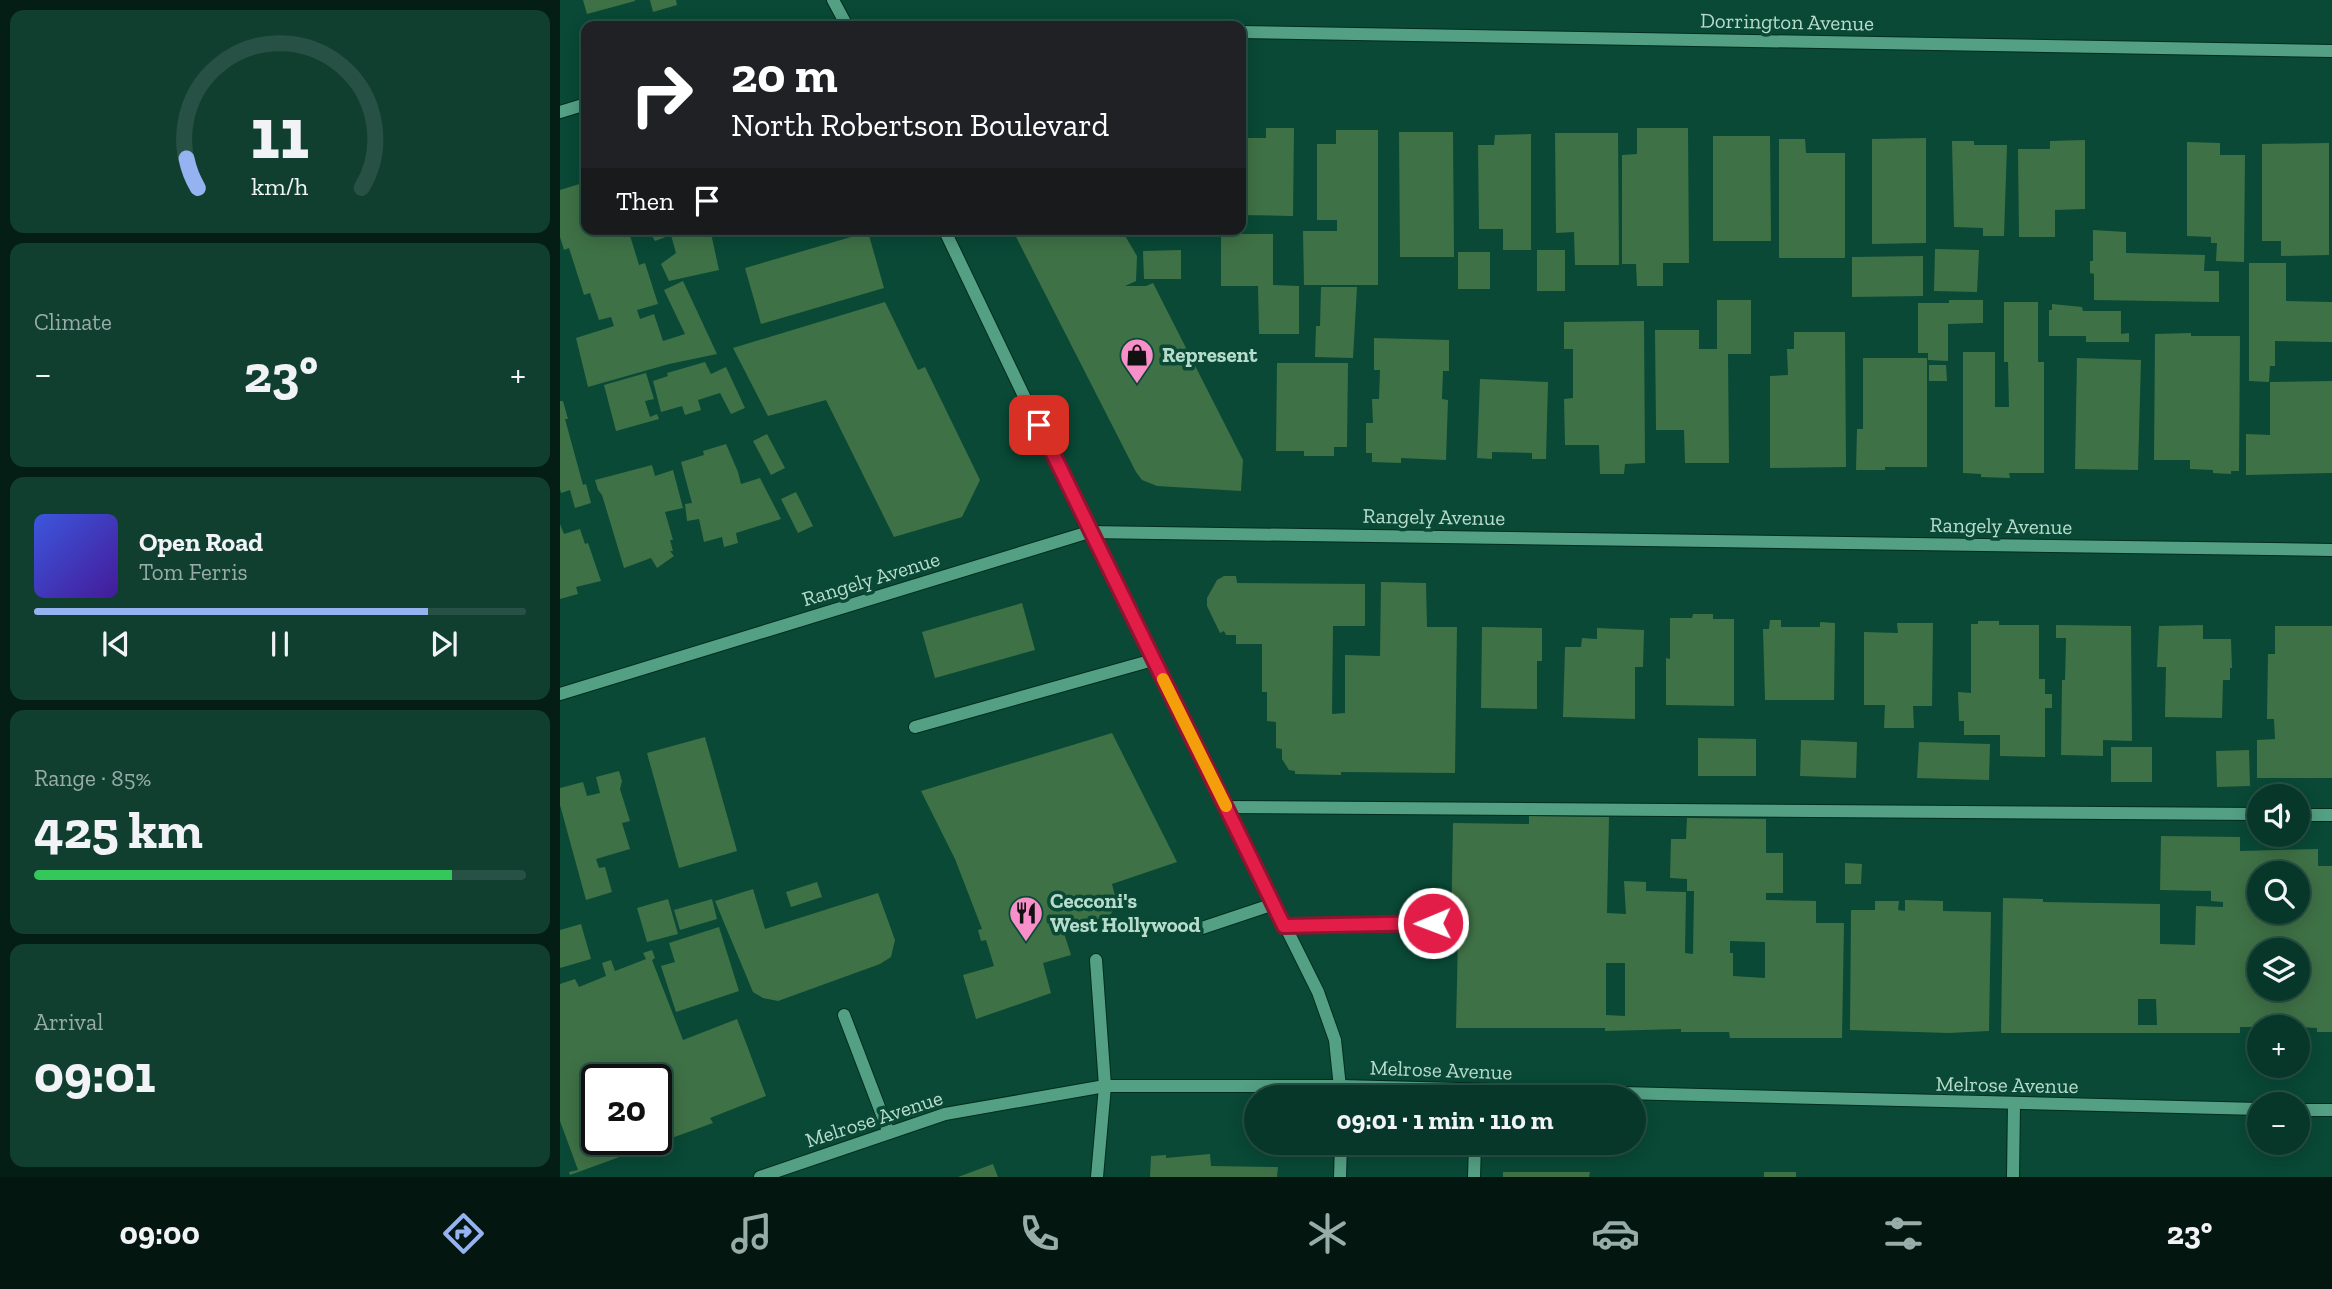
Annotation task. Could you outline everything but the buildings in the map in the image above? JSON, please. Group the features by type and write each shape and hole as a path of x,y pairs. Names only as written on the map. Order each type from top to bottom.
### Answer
{"street":[{"path":"833,0 843,21"},
{"name":"Dorrington Avenue","path":"1246,32 2332,51"},
{"path":"560,111 581,105"},
{"path":"947,235 1090,532 1318,992 1335,1040 1340,1085"},
{"name":"Rangely Avenue","path":"560,694 1090,532 2332,550"},
{"path":"915,727 1153,660"},
{"path":"1226,807 2247,814"},
{"path":"2310,815 2332,815"},
{"path":"1202,928 1274,904"},
{"path":"1284,926 1433,923"},
{"path":"1096,960 1105,1086 1097,1177"},
{"path":"844,1015 890,1133"},
{"name":"Melrose Avenue","path":"760,1177 945,1114 1105,1086 1244,1090"},
{"name":"Melrose Avenue","path":"1646,1097 2247,1109"},
{"path":"2013,1177 2014,1104"},
{"path":"2310,1110 2332,1110"},
{"path":"1340,1155 1340,1177"},
{"path":"1474,1177 1475,1155"}],"slow traffic":[{"path":"1163,679 1226,806"}],"place":[{"name":"Represent","path":"1137,385"},
{"name":"Cecconi's West Hollywood","path":"1026,943"}],"route":[{"path":"1039,425 1284,926 1433,923"}]}
